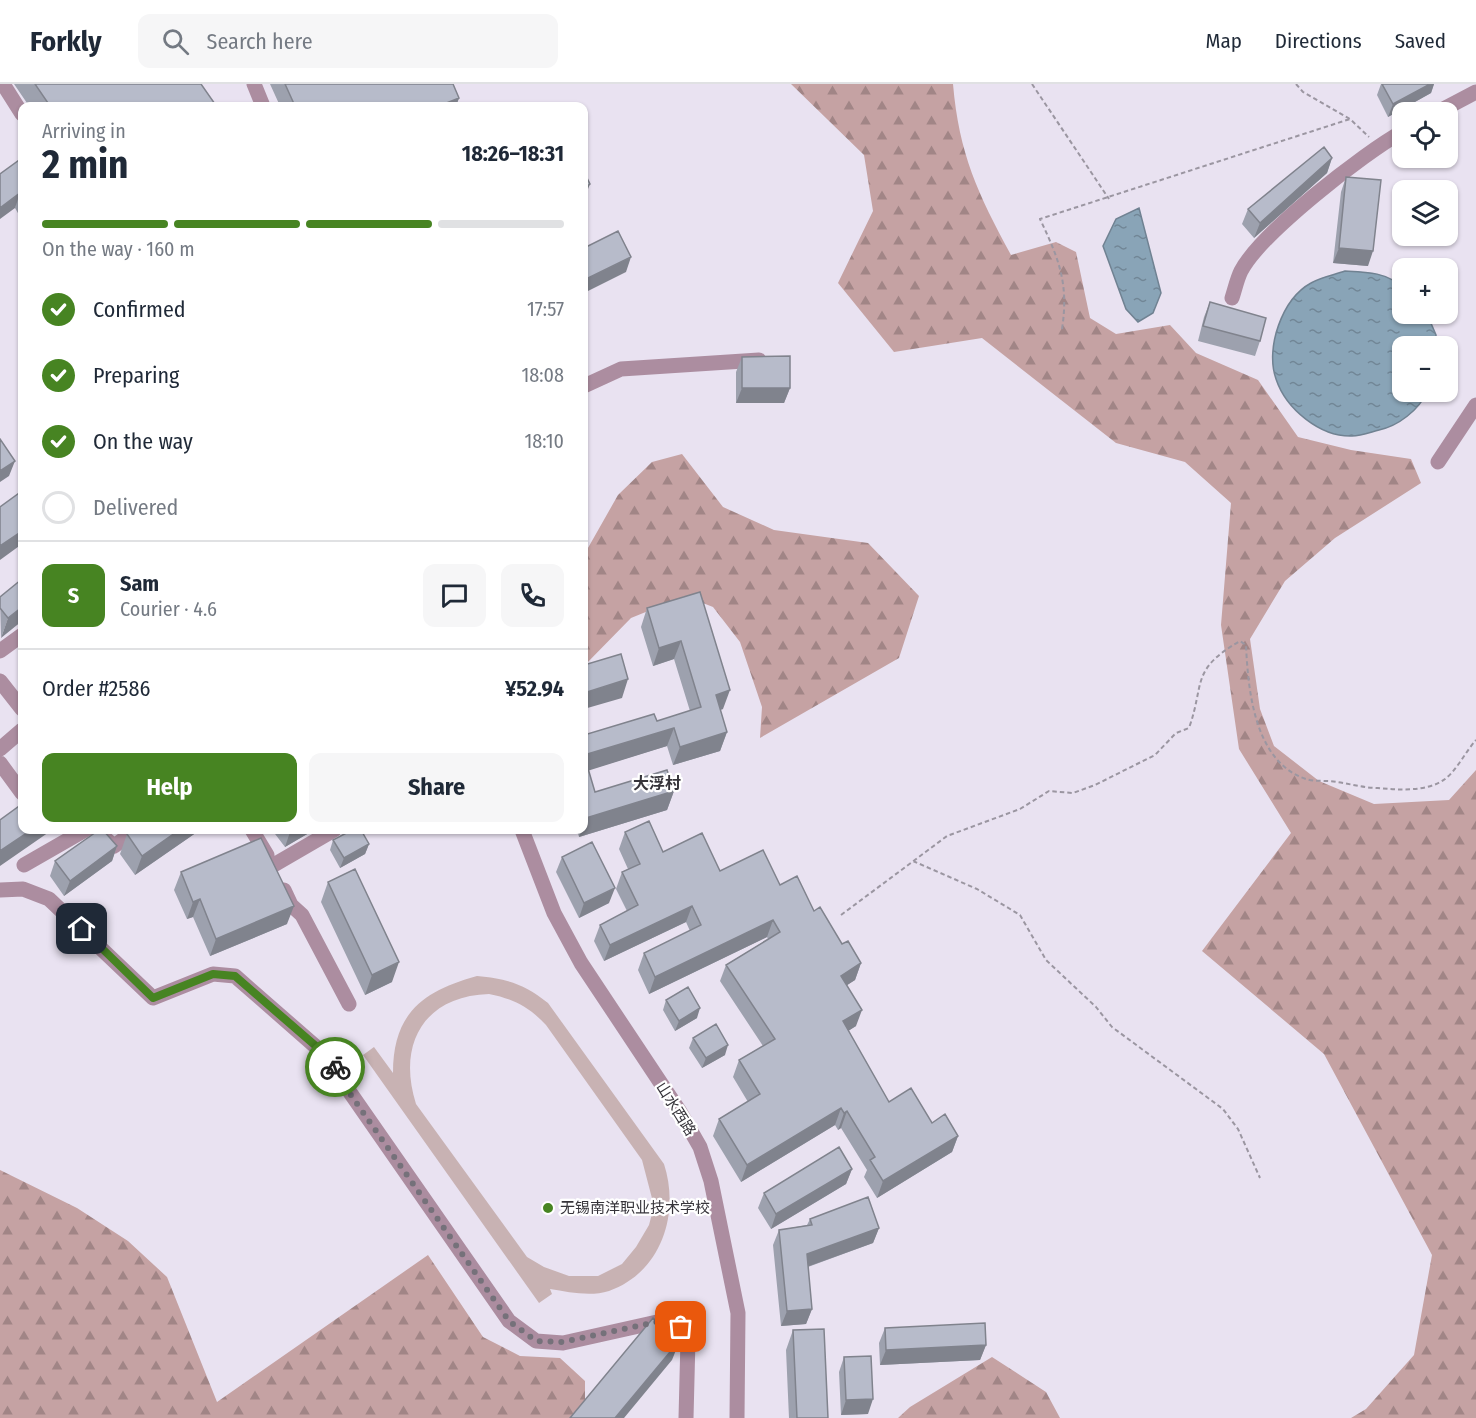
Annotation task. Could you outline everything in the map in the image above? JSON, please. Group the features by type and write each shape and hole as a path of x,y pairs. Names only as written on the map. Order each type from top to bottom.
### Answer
{"street":[{"path":"3,84 18,108"},
{"path":"254,84 261,102"},
{"path":"1457,102 1476,92"},
{"path":"1232,298 1241,271 1267,238 1378,145 1392,137"},
{"path":"588,385 621,369 759,360"},
{"path":"1438,462 1476,405"},
{"path":"0,651 18,638"},
{"path":"0,681 18,704"},
{"path":"0,749 18,733"},
{"path":"0,763 18,788"},
{"path":"24,865 78,834"},
{"path":"100,834 114,846 131,834"},
{"path":"254,834 291,905 302,915 349,1004"},
{"path":"272,866 327,834"},
{"name":"山水西路","path":"524,834 554,913 581,963 680,1112 700,1147 711,1182 738,1313 737,1418"},
{"path":"0,890 23,889 49,899 153,998 213,974 235,976 332,1060 339,1078 509,1321 536,1341 563,1342 657,1322 681,1327 688,1339 686,1418"}],"path":[{"path":"1032,84 1109,199"},
{"path":"1296,84 1303,92 1350,119 1378,145"},
{"path":"1062,329 1066,302 1060,260 1040,219 1109,199 1350,119"},
{"path":"841,915 947,836 1020,809 1049,791 1073,793 1095,785 1155,755 1176,734 1189,728 1196,693 1205,668 1225,650 1240,641 1246,645 1250,703 1257,724 1268,746 1286,767 1305,778 1369,788 1400,790 1429,786 1445,779 1476,740"},
{"path":"912,861 977,889 1020,915 1046,960 1096,1007 1112,1027 1223,1109 1238,1129 1260,1178"}],"green space":[{"path":"791,84 953,84 965,153 980,193 1011,255 1056,242 1076,252 1090,318 1116,334 1170,325 1196,353 1258,380 1298,437 1351,450 1411,459 1421,483 1335,538 1285,581 1250,639 1260,709 1274,746 1319,781 1374,804 1449,800 1476,770 1476,1418 1351,1418 1366,1409 1414,1355 1432,1255 1324,1054 1202,951 1291,833 1239,749 1221,625 1231,503 1185,462 1116,443 982,338 894,352 838,283 873,211 864,155"},
{"path":"682,454 723,507 774,530 868,543 919,596 899,658 760,738 762,707 740,642 713,607 685,596 631,618 588,662 588,548 618,495 652,462"},
{"path":"0,1170 77,1208 128,1241 167,1277 217,1402 428,1255 483,1337 520,1356 560,1358 585,1381 585,1404 572,1418 0,1418"},
{"path":"992,1357 1046,1392 1060,1418 898,1418 910,1407"}],"shaded area":[{"path":"477,976 507,981 531,991 548,1003 664,1164 670,1202 668,1221 654,1255 642,1270 627,1282 609,1291 594,1294 550,1289 552,1294 539,1303 363,1055 374,1047 393,1073 394,1052 405,1020 427,997 458,982","holes":["489,994 514,1001 546,1025 642,1160 654,1206 649,1225 636,1247 622,1264 598,1276 569,1276 544,1267 527,1257 416,1104 411,1082 410,1062 414,1043 421,1027 432,1014 448,1004 466,997"]}],"water":[{"path":"1139,208 1161,293 1153,313 1138,322 1126,309 1103,246 1116,219"},
{"path":"1345,271 1389,278 1392,280 1392,324 1431,324 1436,336 1392,336 1392,402 1421,402 1407,416 1393,425 1355,436 1328,432 1306,419 1288,401 1281,390 1273,367 1278,325 1284,312 1301,290 1323,278"}],"building":[{"path":"35,84 201,84 214,102 47,102"},
{"path":"285,84 453,84 459,98 449,102 293,102"},
{"path":"1382,84 1430,84 1397,102 1392,102"},
{"path":"1324,147 1332,158 1260,223 1248,209"},
{"path":"18,161 18,194 0,208 0,174"},
{"path":"1346,177 1381,180 1373,251 1339,248"},
{"path":"618,231 631,257 588,278 588,246"},
{"path":"1210,302 1266,318 1260,341 1203,326"},
{"path":"790,356 790,388 742,388 742,357"},
{"path":"0,439 15,461 0,471"},
{"path":"18,494 18,534 0,546 0,507"},
{"path":"18,582 18,610 8,618 0,608 0,597"},
{"path":"700,592 730,690 716,695 727,732 680,747 674,728 588,754 588,734 654,714 657,721 701,707 681,641 659,648 647,608"},
{"path":"621,654 628,679 588,692 588,664"},
{"path":"588,768 595,792 667,770 674,791 588,817"},
{"path":"18,807 18,834 25,834 0,851 0,820"},
{"path":"649,821 663,852 702,833 720,871 763,850 780,885 797,876 814,911 820,907 842,944 848,941 861,963 841,976 862,1010 843,1021 889,1102 911,1088 932,1123 945,1114 958,1136 883,1181 870,1160 875,1157 847,1111 844,1113 841,1108 747,1165 719,1119 760,1094 739,1060 775,1039 726,965 780,932 773,920 655,977 644,953 701,925 692,906 610,945 600,925 638,905 622,872 640,864 625,832"},
{"path":"93,834 106,834 117,846 70,881 55,861"},
{"path":"127,834 173,834 142,856"},
{"path":"344,834 363,834 369,844 344,858 333,840"},
{"path":"261,838 294,906 216,939 200,899 193,902 181,872"},
{"path":"592,842 615,888 584,903 562,857"},
{"path":"355,869 399,962 372,975 328,882"},
{"path":"688,987 700,1008 679,1021 666,1000"},
{"path":"716,1024 728,1045 706,1058 693,1038"},
{"path":"839,1147 852,1169 776,1214 764,1193"},
{"path":"868,1197 879,1228 807,1254 812,1309 787,1311 779,1230 812,1225 810,1219"},
{"path":"653,1318 680,1340 615,1418 570,1418"},
{"path":"985,1323 986,1345 886,1350 885,1328"},
{"path":"824,1329 828,1418 797,1418 793,1330"},
{"path":"871,1356 873,1399 846,1400 844,1357"}],"way so far":[{"path":"335,1067 339,1078 509,1321 522,1331 536,1341 563,1342 657,1322 681,1327"}],"place":[{"name":"无锡南洋职业技术学校","path":"548,1208"}],"district":[{"name":"大浮村","path":"657,783"}],"route":[{"path":"82,929 153,998 213,974 235,976 332,1060 335,1067"}]}
